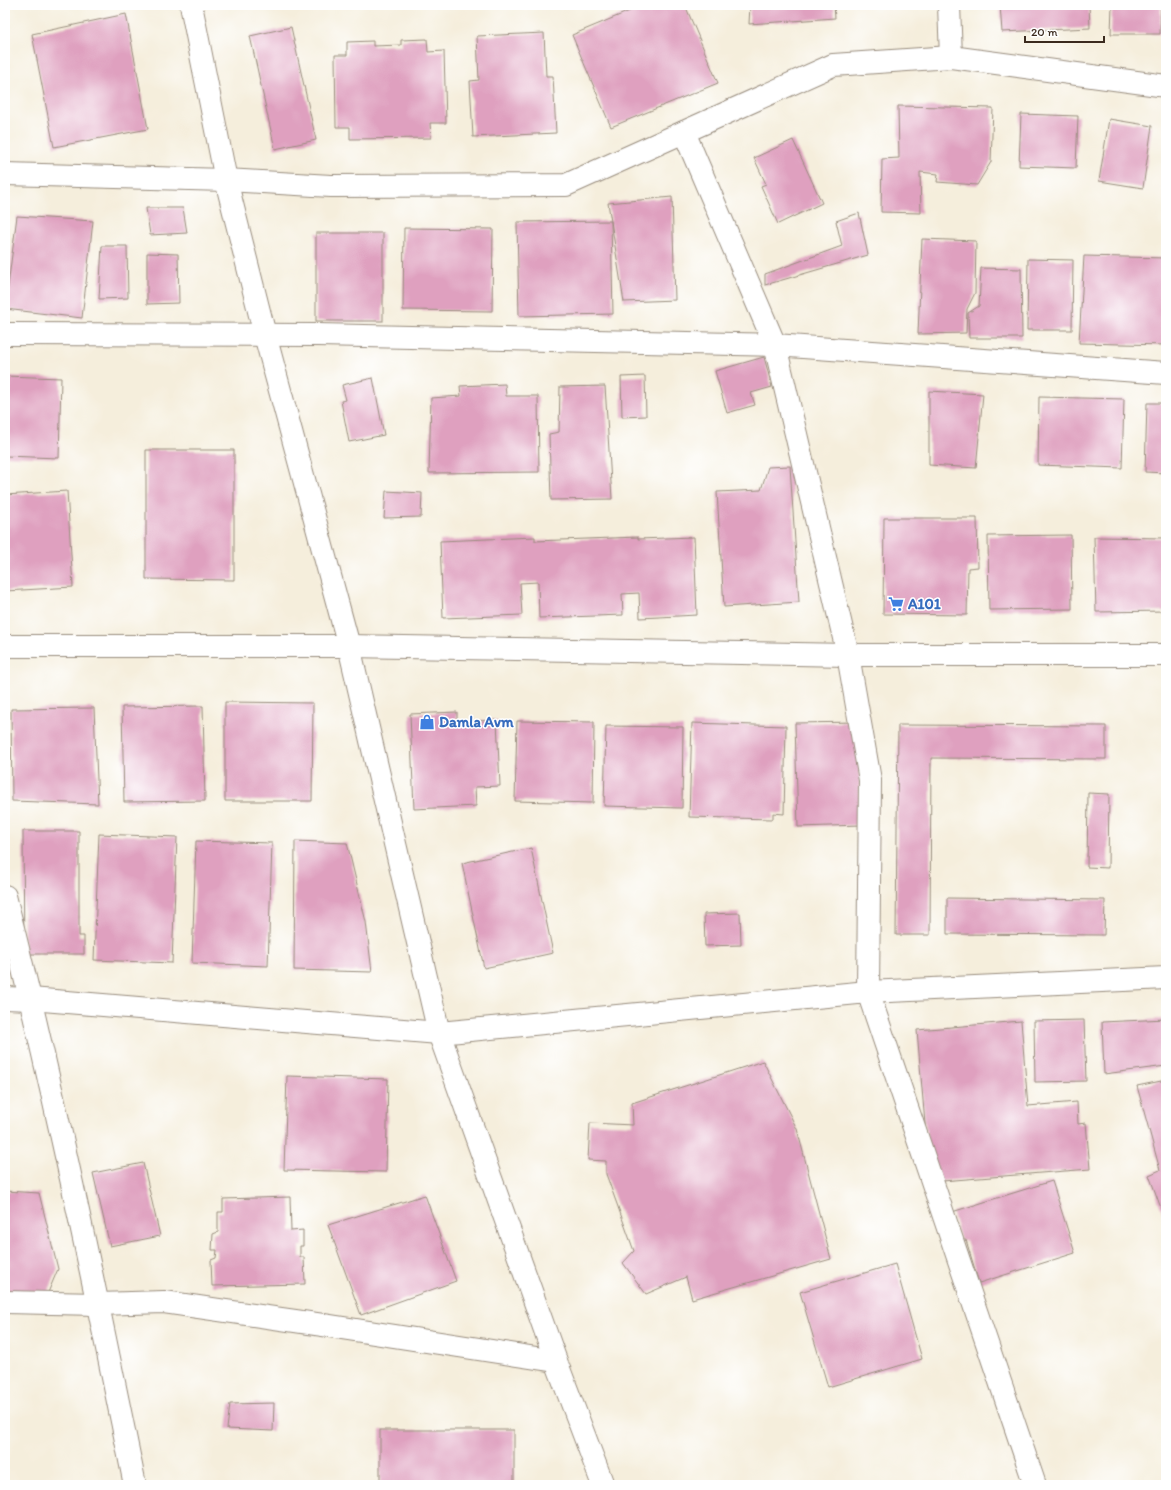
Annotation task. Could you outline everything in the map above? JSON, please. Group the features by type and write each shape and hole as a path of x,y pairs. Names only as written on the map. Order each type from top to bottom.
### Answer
{"street":[{"path":"191,5 226,180 265,335 349,646 439,1033 556,1361 603,1485"},
{"path":"949,5 951,57"},
{"path":"5,174 226,180 331,186 566,184 833,65 951,57 1166,86"},
{"path":"684,132 775,345 848,654 870,780 868,992 1035,1485"},
{"path":"5,334 265,335 775,345 1166,372"},
{"path":"5,646 349,646 848,654 1166,655"},
{"path":"5,896 31,999 98,1304 135,1485"},
{"path":"5,998 439,1033 868,992 1166,978"},
{"path":"5,1302 98,1304 164,1302 556,1361"}],"building":[{"path":"644,5 685,5 718,83 611,127 572,35"},
{"path":"750,5 834,5 835,18 749,24"},
{"path":"1000,5 1089,5 1090,28 1002,32"},
{"path":"1112,5 1161,5 1160,34 1111,34"},
{"path":"126,14 148,129 54,147 32,34"},
{"path":"291,27 316,140 275,149 250,36"},
{"path":"544,33 546,76 553,76 556,133 473,137 470,81 479,80 477,36"},
{"path":"427,39 428,52 444,51 446,123 430,123 431,138 350,139 350,127 336,127 335,55 347,55 347,42 373,41 373,46 401,45 401,40"},
{"path":"898,106 993,108 991,162 977,185 937,182 938,174 920,172 921,213 881,212 882,159 899,158"},
{"path":"1021,114 1078,116 1076,168 1019,166"},
{"path":"1109,119 1152,126 1143,188 1099,181"},
{"path":"793,140 822,203 778,224 761,186 766,184 754,158"},
{"path":"672,197 675,300 624,302 608,203"},
{"path":"146,208 183,208 187,233 150,235"},
{"path":"859,213 868,255 765,285 765,274 842,246 836,221"},
{"path":"17,216 93,221 82,318 5,309"},
{"path":"611,221 613,314 519,316 517,222"},
{"path":"404,228 493,229 492,311 403,310"},
{"path":"316,233 383,233 383,321 316,321"},
{"path":"922,239 976,241 975,293 967,309 966,333 918,334"},
{"path":"102,246 127,246 128,298 99,299"},
{"path":"147,253 178,254 179,303 147,304"},
{"path":"1084,256 1166,258 1166,345 1079,343"},
{"path":"1028,259 1073,260 1072,330 1027,330"},
{"path":"981,268 1021,269 1022,338 969,338 968,313 979,306"},
{"path":"764,357 772,387 751,393 755,405 727,413 715,371"},
{"path":"5,376 61,378 59,458 5,456"},
{"path":"645,376 646,416 622,417 621,377"},
{"path":"373,378 384,435 349,442 341,401 346,400 342,385"},
{"path":"505,384 506,396 538,396 539,472 429,473 431,398 461,396 460,386"},
{"path":"605,386 612,499 551,500 549,434 559,432 560,387"},
{"path":"929,391 983,394 976,468 929,465"},
{"path":"1039,397 1124,399 1122,468 1038,465"},
{"path":"1147,403 1166,403 1166,473 1145,472"},
{"path":"146,450 234,450 234,580 146,579"},
{"path":"790,466 799,602 724,607 717,492 761,490 768,467"},
{"path":"67,491 73,587 5,591 5,495"},
{"path":"386,491 422,493 421,517 384,518"},
{"path":"884,518 977,518 978,567 968,568 967,615 883,614"},
{"path":"1071,535 1072,609 989,610 988,536"},
{"path":"535,537 535,541 638,537 638,539 694,537 697,615 640,618 639,593 622,594 623,615 539,618 538,582 520,583 522,615 443,618 440,541"},
{"path":"1094,537 1166,538 1166,611 1096,612"},
{"path":"225,702 313,703 312,801 225,801"},
{"path":"203,706 205,801 124,802 122,707"},
{"path":"94,708 98,804 12,801 11,709"},
{"path":"457,712 457,722 497,720 500,786 475,787 476,806 414,809 410,714"},
{"path":"517,721 594,722 593,803 515,801"},
{"path":"858,722 861,825 798,827 795,723"},
{"path":"692,723 786,726 784,814 773,813 773,819 689,817"},
{"path":"898,725 1106,726 1106,759 931,758 930,935 896,935"},
{"path":"606,726 683,727 682,808 604,806"},
{"path":"1088,793 1109,794 1108,868 1087,867"},
{"path":"23,831 79,831 79,936 84,936 84,954 24,954"},
{"path":"99,834 177,837 172,963 94,960"},
{"path":"196,841 272,843 268,966 192,963"},
{"path":"295,841 347,843 366,922 372,972 294,970"},
{"path":"531,848 553,953 484,968 462,863"},
{"path":"947,898 1105,900 1104,935 947,934"},
{"path":"740,913 741,945 705,946 704,914"},
{"path":"1166,1019 1166,1066 1104,1074 1102,1022"},
{"path":"1084,1020 1086,1081 1035,1082 1034,1021"},
{"path":"1021,1021 1028,1106 1077,1102 1078,1124 1086,1123 1090,1169 930,1182 917,1030"},
{"path":"763,1061 797,1129 831,1259 692,1299 686,1277 646,1294 623,1263 634,1251 606,1174 606,1161 588,1160 590,1123 633,1125 632,1103"},
{"path":"287,1076 388,1079 386,1172 284,1170"},
{"path":"1166,1080 1166,1222 1149,1175 1160,1170 1137,1086"},
{"path":"143,1163 160,1236 110,1246 93,1173"},
{"path":"1052,1181 1075,1253 979,1283 966,1240 961,1241 952,1212"},
{"path":"5,1191 39,1193 58,1269 47,1295 5,1293"},
{"path":"425,1195 456,1281 361,1315 328,1225"},
{"path":"290,1197 291,1231 303,1230 303,1246 300,1246 300,1257 304,1257 305,1284 212,1286 211,1260 216,1258 217,1250 212,1250 213,1234 218,1232 218,1212 223,1212 223,1199"},
{"path":"895,1264 922,1359 828,1387 800,1292"},
{"path":"274,1403 273,1431 227,1429 230,1404"},
{"path":"380,1430 514,1430 514,1485 380,1485"}],"place":[{"name":"A101","path":"896,604"},
{"name":"Damla Avm","path":"427,722"}]}
